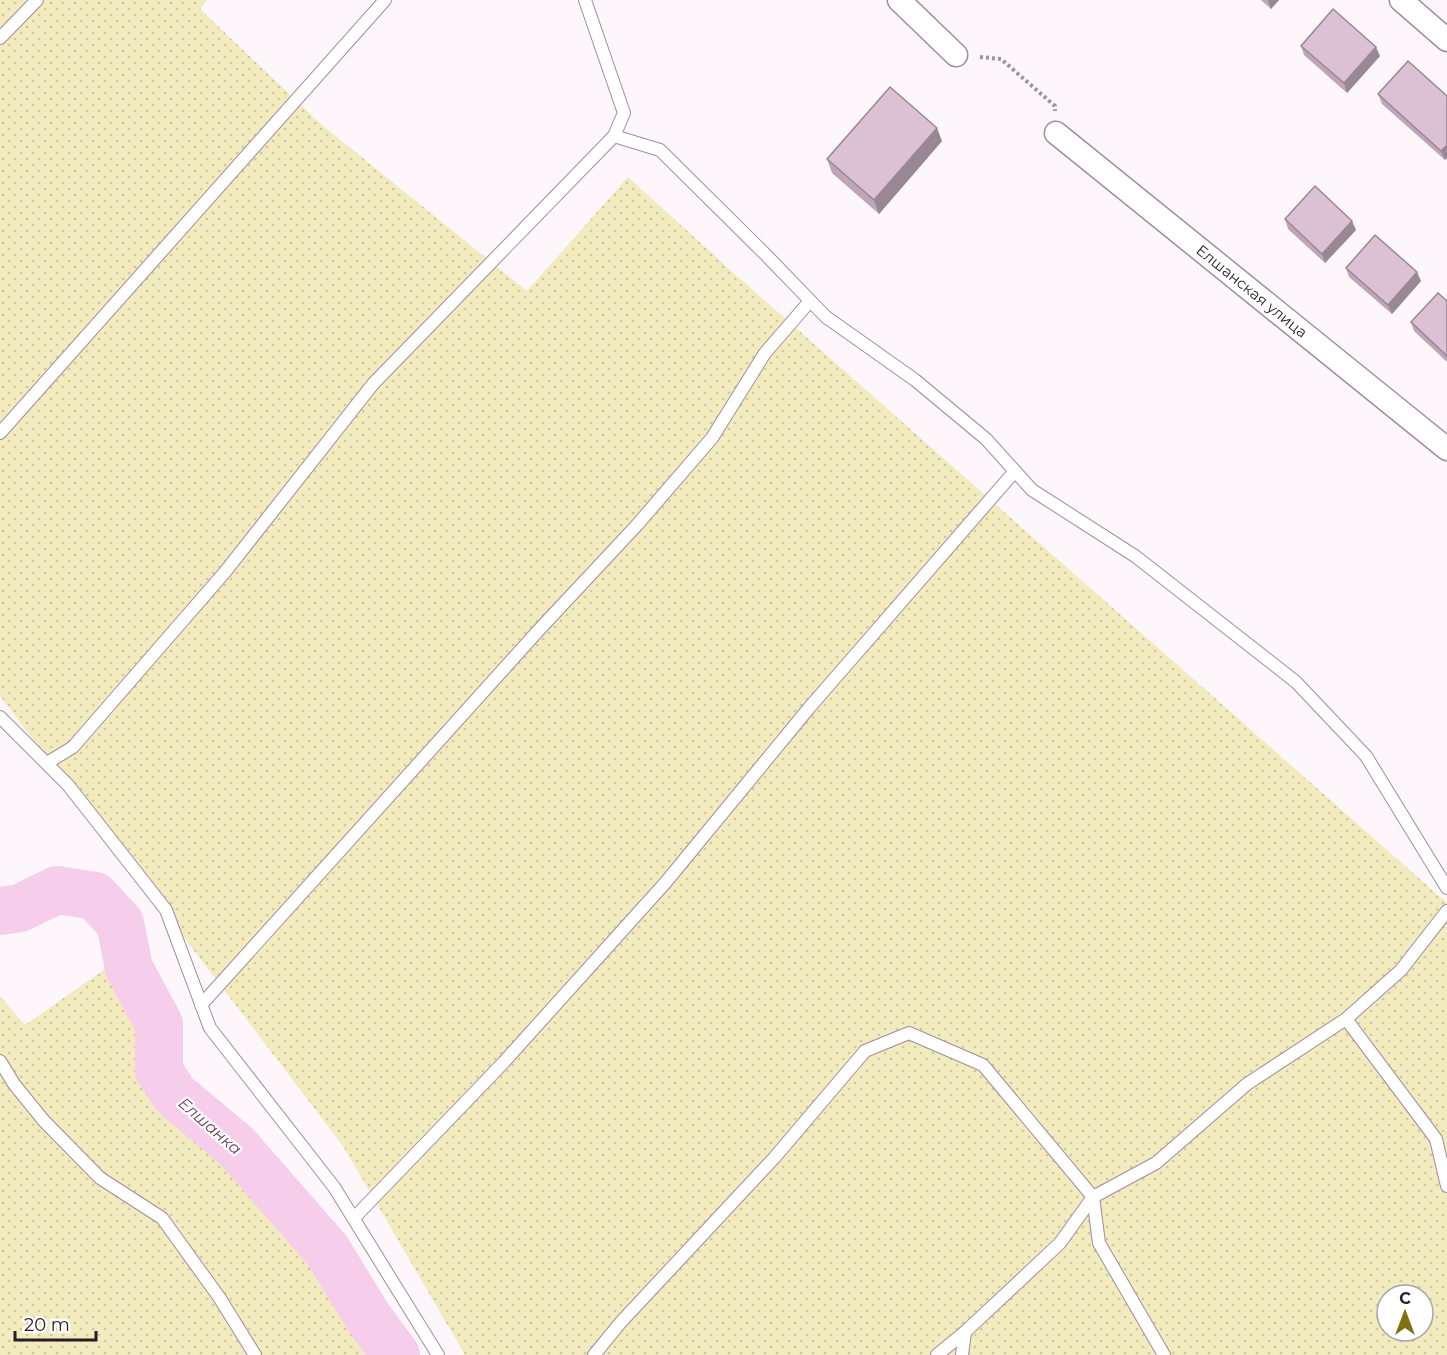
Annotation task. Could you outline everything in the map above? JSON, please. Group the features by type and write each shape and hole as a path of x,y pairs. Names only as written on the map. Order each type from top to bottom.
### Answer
{"street":[{"path":"899,0 956,56"},
{"path":"1401,0 1447,40"},
{"name":"Елшанская улица","path":"1056,133 1447,449"}],"lane":[{"path":"0,38 37,0"},
{"path":"0,433 385,0"},
{"path":"47,764 73,747 217,581 373,384 614,136 624,113 585,0"},
{"path":"614,136 660,150 826,317 915,380 986,439 1032,490 1135,555 1296,682 1366,756 1447,888"},
{"path":"201,1005 514,658 638,525 712,438 765,352 810,301"},
{"path":"354,1218 504,1062 666,882 808,708 1015,471"},
{"path":"0,717 68,785 166,910 210,1028 334,1186 438,1355"},
{"path":"937,1355 965,1332 1060,1243 1093,1197 1156,1163 1246,1084 1346,1019 1401,970 1447,910"},
{"path":"1346,1019 1441,1142 1447,1186"},
{"path":"594,1355 775,1157 865,1051 909,1033 983,1065 1093,1197 1099,1243 1164,1355"},
{"path":"0,1061 14,1084 44,1121 100,1178 162,1218 219,1297 255,1355"},
{"path":"962,1355 965,1332"}],"path":[{"path":"956,56 1001,59 1055,106 1056,133"}],"shaded area":[{"path":"0,0 207,0 200,9 322,125 527,291 628,177 1447,903 1447,1355 465,1355 343,1146 0,696"},
{"path":"108,967 376,1355 0,1355 0,996 25,1025"}],"building":[{"path":"1333,9 1376,47 1344,83 1301,46"},
{"path":"1408,61 1447,96 1447,145 1441,151 1378,94"},
{"path":"890,87 937,128 874,200 827,159"},
{"path":"1315,186 1352,221 1322,254 1285,219"},
{"path":"1375,235 1417,272 1388,305 1346,268"},
{"path":"1438,293 1447,301 1447,356 1411,322"}],"waterway":[{"name":"Елшанка","path":"0,911 20,908 57,890 95,896 120,923 129,968 159,1024 159,1071 175,1095 236,1146 327,1250 368,1317 396,1355"}]}
